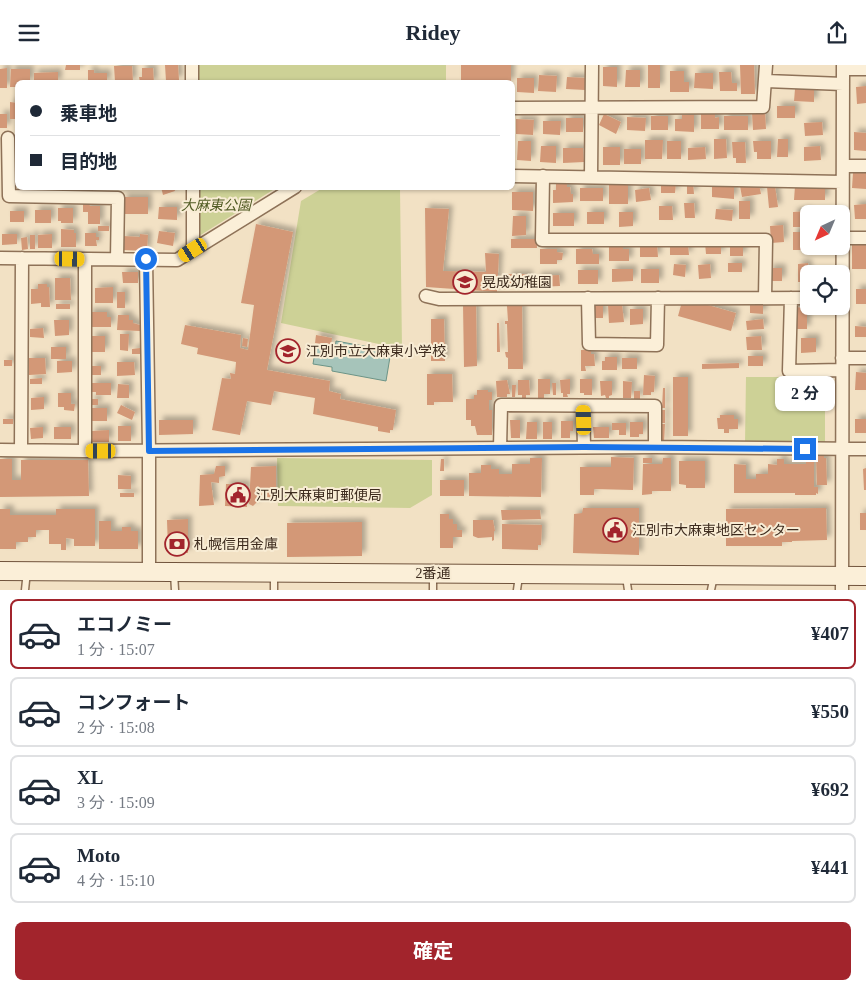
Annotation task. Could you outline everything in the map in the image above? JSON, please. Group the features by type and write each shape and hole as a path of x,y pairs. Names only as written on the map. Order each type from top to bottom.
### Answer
{"main road":[{"name":"2番通","path":"0,571 274,572 433,582 842,583 866,576"}],"street":[{"path":"192,65 192,80"},
{"path":"591,177 592,65"},
{"path":"515,108 763,107 766,65"},
{"path":"842,205 843,67 866,69"},
{"path":"766,81 843,84"},
{"path":"9,138 9,196 118,198 117,259"},
{"path":"843,166 866,166"},
{"path":"515,176 842,182"},
{"path":"543,177 542,240 766,240 765,298"},
{"path":"193,190 193,250"},
{"path":"0,258 177,260 290,190"},
{"path":"850,238 866,238"},
{"path":"21,450 22,258"},
{"path":"85,451 86,259"},
{"path":"146,259 149,571"},
{"path":"426,296 439,299 800,298"},
{"path":"588,298 589,344 657,345 658,298"},
{"path":"791,298 789,371 866,358"},
{"path":"842,315 842,583"},
{"path":"500,448 501,405 655,406 654,447"},
{"path":"583,406 584,447"},
{"path":"0,450 149,451 584,447 866,449"}],"lane":[{"path":"25,590 27,571"},
{"path":"174,572 175,590"},
{"path":"274,572 274,590"}],"green space":[{"path":"196,65 446,65 446,80 196,80"},
{"name":"大麻東公園","path":"198,190 273,190 199,236"},
{"path":"319,190 400,190 402,349 281,323 301,201"},
{"path":"746,377 825,377 825,445 745,444"},
{"path":"277,458 432,460 432,495 410,508 278,506"}],"water":[{"path":"336,341 391,351 386,381 332,371 332,367 313,364 316,346 335,349"}],"building":[{"path":"66,65 80,65 80,70 65,70"},
{"path":"165,65 178,65 179,80 166,80"},
{"path":"461,65 511,65 511,80 461,80"},
{"path":"648,65 660,65 660,88 648,88"},
{"path":"740,65 754,65 755,94 741,94"},
{"path":"114,66 132,66 133,80 115,80"},
{"path":"603,67 617,67 617,87 603,86"},
{"path":"7,68 7,88 0,88 0,69"},
{"path":"142,68 153,68 154,80 140,80 139,77 142,77"},
{"path":"11,69 30,69 30,80 15,80 15,87 10,87"},
{"path":"88,70 94,70 94,73 107,73 107,80 88,80"},
{"path":"626,70 640,70 640,87 625,87"},
{"path":"670,71 684,71 684,82 689,82 689,92 670,92"},
{"path":"58,72 58,80 34,80 34,73"},
{"path":"719,72 731,72 732,83 737,83 737,91 720,91"},
{"path":"695,73 713,73 713,89 694,88"},
{"path":"539,75 557,76 556,92 538,91"},
{"path":"567,77 586,78 585,90 566,89"},
{"path":"517,78 534,78 534,93 517,92"},
{"path":"866,86 866,103 857,104 856,87"},
{"path":"795,89 814,90 814,102 794,101"},
{"path":"10,102 15,103 15,119 10,119"},
{"path":"777,106 795,106 795,118 777,118"},
{"path":"701,112 715,114 715,118 719,117 719,129 701,129"},
{"path":"765,112 766,129 753,130 752,113"},
{"path":"0,114 7,114 7,128 0,128"},
{"path":"604,114 621,122 616,134 599,125"},
{"path":"682,115 694,115 694,132 675,131 675,119 682,119"},
{"path":"651,116 668,116 668,130 651,130"},
{"path":"724,116 748,116 748,130 724,130"},
{"path":"627,117 646,118 645,131 627,130"},
{"path":"566,118 583,118 583,132 566,132"},
{"path":"516,119 534,120 533,135 516,134"},
{"path":"543,121 561,121 560,135 543,134"},
{"path":"822,122 823,135 805,136 804,123"},
{"path":"854,132 866,133 866,151 854,150"},
{"path":"714,139 726,139 727,158 714,159"},
{"path":"778,139 788,139 788,157 777,157"},
{"path":"645,140 663,140 662,159 645,159"},
{"path":"518,141 531,141 531,161 517,160"},
{"path":"667,141 681,141 681,159 667,159"},
{"path":"753,141 771,141 771,159 757,159 757,152 754,152"},
{"path":"732,142 745,142 746,163 736,163 736,158 733,158"},
{"path":"541,146 556,146 556,163 540,162"},
{"path":"820,146 821,160 804,161 804,147"},
{"path":"603,147 620,147 620,165 603,165"},
{"path":"705,147 706,159 688,160 688,148"},
{"path":"563,148 583,148 584,162 563,163"},
{"path":"624,149 641,149 641,164 624,164"},
{"path":"853,173 866,173 866,189 852,188"},
{"path":"567,180 567,187 570,187 571,194 573,194 573,202 553,203 553,190 556,190 556,181"},
{"path":"661,182 676,183 675,193 661,193"},
{"path":"687,182 693,182 694,194 687,194"},
{"path":"759,184 761,194 742,197 740,186"},
{"path":"609,185 628,185 628,204 609,204"},
{"path":"712,185 734,186 734,199 712,197"},
{"path":"775,186 778,207 769,208 767,187"},
{"path":"795,186 825,186 825,200 794,200"},
{"path":"580,188 603,188 603,201 580,201"},
{"path":"649,188 651,200 636,202 635,190"},
{"path":"40,190 58,190 58,191"},
{"path":"162,190 175,190 175,191 163,195"},
{"path":"512,192 533,192 533,211 512,210"},
{"path":"123,197 148,197 148,214 123,214"},
{"path":"739,201 750,201 750,219 739,219"},
{"path":"83,203 89,203 90,206 100,206 100,224 88,224 88,212 83,212"},
{"path":"684,203 694,203 695,218 685,218"},
{"path":"866,204 866,219 855,219 854,205"},
{"path":"659,206 672,206 673,220 659,220"},
{"path":"159,207 177,207 177,220 158,219"},
{"path":"58,208 73,208 73,223 61,223 61,221 58,221"},
{"path":"425,208 449,209 443,271 486,272 485,253 499,254 497,292 426,287"},
{"path":"716,209 733,210 732,221 715,219"},
{"path":"35,210 51,210 51,223 35,223"},
{"path":"10,211 24,211 24,222 10,222"},
{"path":"587,212 604,212 604,224 587,224"},
{"path":"619,212 633,212 633,226 619,227"},
{"path":"793,212 800,212 800,227 793,227"},
{"path":"553,213 574,213 574,226 553,226"},
{"path":"513,216 526,216 526,235 512,236"},
{"path":"256,224 293,232 267,370 330,381 329,391 341,394 340,399 396,410 393,430 390,430 390,433 378,431 378,427 313,414 315,398 274,391 271,405 247,401 240,435 212,430 222,378 231,379 230,373 235,374 236,362 197,354 198,348 181,344 185,325 241,335 240,348 248,350 254,305 241,303"},
{"path":"783,225 784,242 771,243 770,226"},
{"path":"98,226 109,226 109,231 98,231"},
{"path":"61,229 74,230 74,233 76,233 76,247 61,247"},
{"path":"159,231 175,233 173,246 157,243"},
{"path":"793,232 800,232 800,250 793,250"},
{"path":"85,233 96,233 96,237 99,237 99,240 96,240 97,246 85,246"},
{"path":"2,234 17,234 17,244 2,245"},
{"path":"52,234 52,248 38,248 38,235"},
{"path":"140,234 148,235 147,251 123,250 123,236 140,237"},
{"path":"30,235 35,235 35,249 30,249"},
{"path":"27,237 28,249 22,250 21,238"},
{"path":"511,239 537,239 537,248 511,248"},
{"path":"852,240 866,240 866,269 852,269"},
{"path":"705,243 721,243 721,254 706,254"},
{"path":"743,243 743,256 730,256 730,244"},
{"path":"640,244 657,244 658,257 640,257"},
{"path":"609,245 623,245 623,249 629,249 629,261 609,261"},
{"path":"670,245 688,245 689,255 670,255"},
{"path":"540,249 557,249 557,252 563,253 562,260 557,260 557,264 540,264"},
{"path":"576,249 592,249 593,254 599,254 599,264 576,264"},
{"path":"728,263 742,263 742,272 728,272"},
{"path":"808,263 808,265 800,265 800,282 798,282 798,264"},
{"path":"674,264 686,265 685,277 673,275"},
{"path":"710,264 711,278 699,279 698,265"},
{"path":"769,268 782,268 782,281 769,281"},
{"path":"612,269 633,269 633,281 612,282"},
{"path":"641,269 659,269 659,283 641,283"},
{"path":"578,270 598,270 598,284 578,284"},
{"path":"122,272 138,272 138,283 123,283"},
{"path":"508,274 529,274 529,288 508,288"},
{"path":"559,275 560,286 537,287 537,276"},
{"path":"55,278 70,278 71,300 55,300"},
{"path":"38,284 47,284 47,287 49,287 50,307 41,307 41,303 31,304 31,289 38,289"},
{"path":"113,287 113,303 95,303 95,288"},
{"path":"856,289 866,289 866,304 856,304"},
{"path":"117,292 125,292 125,308 117,308"},
{"path":"683,298 736,313 731,331 678,316"},
{"path":"593,301 603,301 603,318 593,318"},
{"path":"750,302 763,302 763,314 750,313"},
{"path":"56,304 70,304 70,309 56,309"},
{"path":"463,304 476,304 477,366 464,367"},
{"path":"622,304 624,322 609,323 608,305"},
{"path":"507,306 522,306 523,369 508,369 508,358 505,352 508,352 507,324 505,324 505,321 508,321"},
{"path":"793,307 800,308 800,315 807,315 807,329 792,329"},
{"path":"630,309 643,309 643,324 630,325"},
{"path":"89,312 107,312 107,317 111,317 111,327 89,327"},
{"path":"118,315 129,315 129,320 133,320 133,323 140,325 140,331 117,330"},
{"path":"431,319 444,319 445,361 431,361"},
{"path":"763,319 764,329 747,330 746,321"},
{"path":"54,320 69,320 69,335 55,336"},
{"path":"497,323 499,323 500,352 497,352"},
{"path":"855,326 866,327 866,337 855,337"},
{"path":"43,328 44,338 30,337 30,329"},
{"path":"120,334 129,334 128,351 120,350"},
{"path":"316,335 332,338 331,346 315,343"},
{"path":"92,336 105,336 105,352 92,352"},
{"path":"761,336 762,350 747,350 746,337"},
{"path":"243,338 248,339 247,347 242,346"},
{"path":"801,338 816,338 816,352 801,353"},
{"path":"51,347 66,347 66,359 51,359"},
{"path":"140,348 140,354 132,354 132,349"},
{"path":"581,350 591,350 591,354 594,354 595,366 585,366 586,371 581,371"},
{"path":"748,356 763,356 763,366 748,366"},
{"path":"605,357 617,357 617,370 602,370 602,361 605,361"},
{"path":"29,358 45,358 46,374 29,375"},
{"path":"622,358 637,358 637,369 622,369"},
{"path":"4,360 12,360 12,366 4,366"},
{"path":"57,361 72,361 72,372 57,373"},
{"path":"117,362 134,362 135,375 117,376"},
{"path":"739,363 739,368 702,369 702,364"},
{"path":"91,366 101,366 101,375 92,375"},
{"path":"856,372 866,373 866,390 855,390"},
{"path":"427,374 452,374 453,402 434,402 434,405 427,405"},
{"path":"644,375 655,376 654,392 651,392 651,395 643,395"},
{"path":"673,377 688,377 688,436 673,436"},
{"path":"42,378 42,384 30,384 30,379"},
{"path":"538,379 550,379 550,394 544,394 544,399 538,399"},
{"path":"570,379 570,394 567,394 568,397 563,397 560,380"},
{"path":"580,379 592,379 592,395 580,393"},
{"path":"507,380 510,394 507,394 507,397 497,397 496,381"},
{"path":"518,380 529,380 530,395 526,395 526,398 518,395"},
{"path":"600,381 612,381 612,395 609,398 606,398 605,395 601,396"},
{"path":"623,381 632,382 631,398 623,398"},
{"path":"92,383 111,383 111,395 96,395 96,392 92,392"},
{"path":"552,383 556,383 556,395 553,395"},
{"path":"118,384 129,385 129,398 117,398"},
{"path":"512,385 516,385 515,397 512,397"},
{"path":"663,388 665,388 665,408 662,408"},
{"path":"477,390 492,392 492,400 489,400 489,410 492,410 492,435 477,435 475,426 471,426 471,420 466,420 466,399 474,399 474,395 477,395"},
{"path":"634,391 640,391 640,399 634,399"},
{"path":"58,393 71,393 71,404 75,404 74,411 58,407"},
{"path":"44,397 44,409 31,410 31,398"},
{"path":"91,399 98,399 98,405 91,405"},
{"path":"121,405 135,412 132,420 117,413"},
{"path":"91,408 107,408 107,421 91,421"},
{"path":"662,410 665,410 665,423 662,423"},
{"path":"720,415 734,415 734,419 738,419 738,429 729,429 729,433 724,433 724,429 718,429 717,418 720,418"},
{"path":"3,419 13,419 13,424 3,424"},
{"path":"855,419 866,419 866,433 855,433"},
{"path":"159,420 193,420 193,434 159,435"},
{"path":"510,420 520,420 520,438 511,438"},
{"path":"561,421 573,421 573,431 570,431 570,438 561,438"},
{"path":"527,422 537,422 537,439 526,439"},
{"path":"543,422 552,422 552,439 543,439"},
{"path":"630,422 643,422 643,434 639,434 639,437 630,437"},
{"path":"612,423 626,423 626,435 619,435 619,430 612,430"},
{"path":"662,424 665,424 664,443 662,443"},
{"path":"118,426 131,426 131,441 118,441"},
{"path":"43,427 43,438 31,439 30,428"},
{"path":"54,427 71,427 71,439 54,439"},
{"path":"593,427 609,427 609,438 594,438"},
{"path":"109,430 109,442 92,442 92,431"},
{"path":"816,456 824,456 826,458 827,485 817,485"},
{"path":"611,457 634,458 633,490 594,489 594,495 580,495 580,467 611,467"},
{"path":"530,458 542,458 541,497 469,496 469,473 481,473 481,465 491,465 491,469 499,469 499,474 512,474 512,464 530,464"},
{"path":"643,458 652,458 652,463 643,463"},
{"path":"663,458 671,458 671,491 652,491 652,494 642,495 643,464 662,464"},
{"path":"0,459 12,459 12,480 21,480 21,460 88,460 89,496 0,497"},
{"path":"441,459 444,459 444,471 440,471"},
{"path":"777,459 784,459 784,464 806,464 806,459 814,459 814,487 818,487 818,494 734,493 734,464 746,465 746,479 756,479 756,474 768,474 768,464 777,465"},
{"path":"679,461 705,461 705,488 686,488 686,485 679,484"},
{"path":"216,466 225,466 225,476 219,477 219,483 211,482 214,505 199,506 200,475 214,474"},
{"path":"276,466 276,501 259,500 253,506 249,504 251,467"},
{"path":"866,468 866,490 864,490 863,469"},
{"path":"118,475 131,476 131,489 118,489"},
{"path":"440,480 464,480 464,496 440,496"},
{"path":"226,484 246,484 247,507 225,506"},
{"path":"120,493 134,493 134,497 120,497"},
{"path":"583,508 639,508 639,555 573,553 574,514 582,513"},
{"path":"826,508 827,540 782,542 782,546 726,546 726,509"},
{"path":"0,509 10,509 10,515 56,515 56,509 95,509 95,546 74,546 74,539 66,538 66,550 61,550 61,544 49,544 49,530 36,530 36,537 28,537 28,542 16,542 16,549 0,549"},
{"path":"501,510 540,510 541,519 502,520"},
{"path":"860,513 866,513 866,530 860,530"},
{"path":"440,514 449,514 449,519 453,519 453,524 457,524 457,530 462,530 462,537 453,537 453,548 440,548"},
{"path":"188,519 188,553 173,553 173,550 168,550 167,520"},
{"path":"473,520 493,520 494,540 492,541 492,537 478,538 473,536"},
{"path":"99,521 111,521 111,531 122,531 122,527 131,527 131,531 138,531 138,549 99,549"},
{"path":"362,522 362,556 287,557 287,523"},
{"path":"502,524 542,525 541,545 538,545 538,550 502,549"}],"place":[{"name":"晃成幼稚園","path":"465,282"},
{"name":"江別市立大麻東小学校","path":"288,351"},
{"name":"江別大麻東町郵便局","path":"238,495"},
{"name":"江別市大麻東地区センター","path":"615,530"},
{"name":"札幌信用金庫","path":"177,544"}],"route":[{"path":"146,259 149,451 584,447 805,449"}]}
